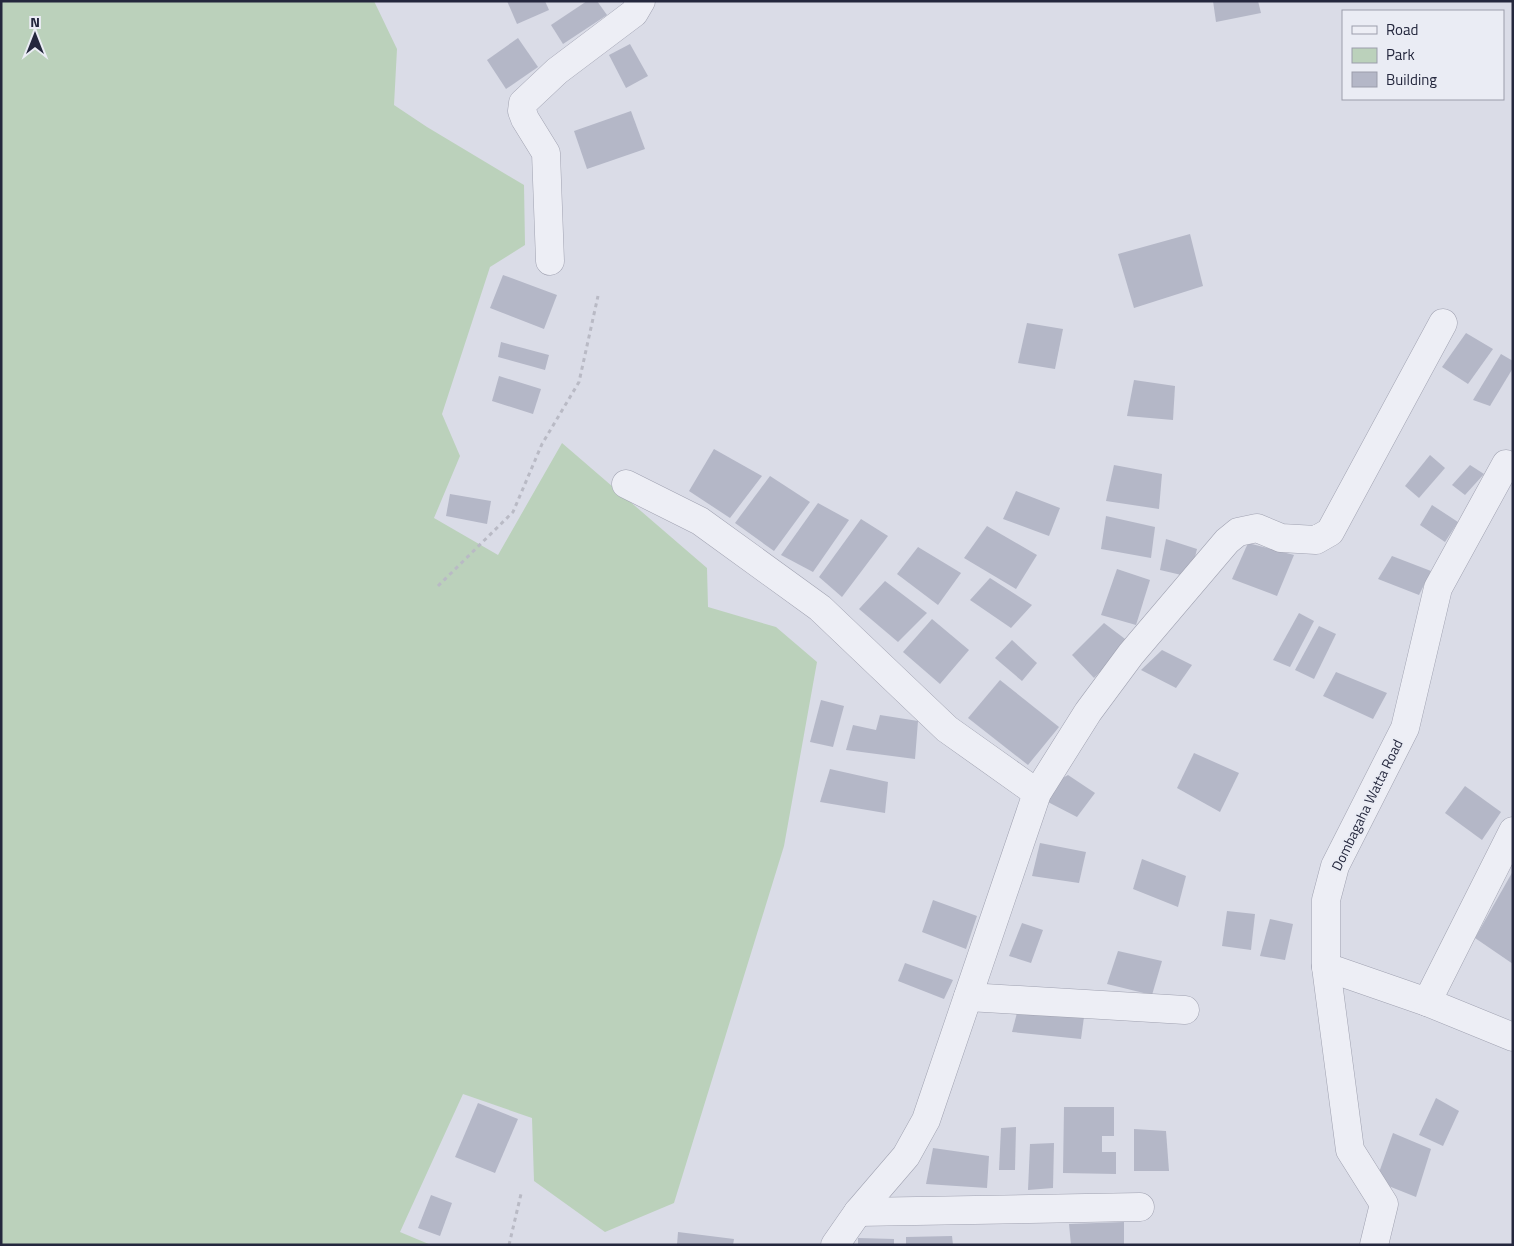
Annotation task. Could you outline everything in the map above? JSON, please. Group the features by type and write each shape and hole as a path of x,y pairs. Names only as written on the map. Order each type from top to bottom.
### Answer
{"street":[{"path":"550,261 546,153 525,119 522,112 523,103 557,71 634,13 641,1"},
{"path":"835,1245 858,1212 906,1156 926,1120 1037,792 1088,712 1131,654 1227,542 1238,532 1257,528 1281,538 1316,540 1330,532 1443,322"},
{"name":"Dombagaha Watta Road","path":"1374,1245 1384,1204 1350,1150 1326,967 1326,900 1335,866 1405,728 1438,588 1506,464"},
{"path":"626,484 700,522 820,608 947,729 1037,792"},
{"path":"1427,1002 1513,831"},
{"path":"1326,967 1427,1002 1513,1037"},
{"path":"968,997 1185,1010"},
{"path":"858,1212 1140,1207"}],"path":[{"path":"438,586 513,512 542,444 579,382 598,296"},
{"path":"509,1245 521,1194"}],"green space":[{"path":"1,1 374,1 397,49 394,105 524,185 525,245 490,267 442,414 460,456 434,518 498,555 562,443 707,568 708,607 776,627 817,662 784,846 674,1203 605,1232 534,1181 532,1118 463,1094 400,1232 431,1245 1,1245"}],"building":[{"path":"507,1 545,1 549,10 517,24"},
{"path":"587,1 597,1 607,15 563,44 551,25"},
{"path":"1213,1 1258,1 1261,13 1216,22"},
{"path":"518,38 538,67 506,89 487,60"},
{"path":"630,44 648,76 626,88 609,55"},
{"path":"631,111 645,149 587,169 574,131"},
{"path":"1190,234 1203,286 1134,308 1118,254"},
{"path":"503,275 557,295 544,329 490,308"},
{"path":"1027,323 1063,329 1055,369 1018,363"},
{"path":"1466,333 1493,349 1468,384 1442,367"},
{"path":"501,342 549,355 545,370 498,357"},
{"path":"1501,354 1513,361 1513,368 1490,406 1473,400"},
{"path":"499,376 541,389 533,414 492,401"},
{"path":"1134,380 1175,386 1173,420 1127,416"},
{"path":"714,449 762,476 730,518 689,491"},
{"path":"1430,455 1445,468 1419,498 1405,486"},
{"path":"1114,465 1162,474 1159,509 1106,501"},
{"path":"1470,465 1484,474 1465,495 1452,485"},
{"path":"770,476 810,502 774,551 735,523"},
{"path":"1016,491 1060,508 1049,536 1003,519"},
{"path":"450,494 491,501 487,524 446,516"},
{"path":"818,503 849,520 813,572 781,555"},
{"path":"1432,505 1458,522 1445,542 1420,525"},
{"path":"1106,516 1155,527 1151,558 1101,549"},
{"path":"861,519 888,536 842,597 819,577"},
{"path":"987,526 1037,555 1016,589 964,558"},
{"path":"1166,539 1197,549 1190,577 1160,570"},
{"path":"1248,543 1294,555 1277,596 1232,579"},
{"path":"918,547 961,573 938,605 897,574"},
{"path":"1392,556 1431,571 1419,595 1378,579"},
{"path":"1117,569 1150,580 1136,625 1101,615"},
{"path":"990,578 1032,605 1011,628 970,600"},
{"path":"885,581 927,613 898,642 859,609"},
{"path":"1299,613 1314,621 1290,667 1273,660"},
{"path":"932,619 969,650 940,684 903,652"},
{"path":"1104,623 1129,642 1094,678 1072,655"},
{"path":"1319,626 1336,634 1314,679 1295,670"},
{"path":"1012,640 1037,663 1022,681 995,658"},
{"path":"1162,650 1192,665 1176,688 1141,670"},
{"path":"1336,672 1387,693 1373,719 1323,696"},
{"path":"1000,680 1059,727 1028,765 968,718"},
{"path":"821,700 844,706 833,747 810,742"},
{"path":"880,715 918,721 915,759 846,750 853,725 876,730"},
{"path":"1194,753 1239,773 1220,812 1177,788"},
{"path":"830,769 888,782 885,813 820,802"},
{"path":"1068,775 1095,793 1077,817 1046,801 1050,785"},
{"path":"1465,786 1501,812 1482,840 1445,813"},
{"path":"1040,843 1086,852 1079,883 1032,876"},
{"path":"1142,859 1186,876 1178,907 1133,889"},
{"path":"1513,871 1513,964 1475,938"},
{"path":"933,900 977,916 966,949 922,932"},
{"path":"1227,911 1255,914 1251,950 1222,946"},
{"path":"1270,919 1293,924 1285,960 1260,956"},
{"path":"1022,923 1043,930 1031,963 1009,956"},
{"path":"1118,951 1162,961 1152,995 1107,984"},
{"path":"905,963 953,980 944,999 898,981"},
{"path":"1018,1009 1084,1017 1081,1039 1012,1032"},
{"path":"1436,1098 1459,1111 1443,1146 1419,1135"},
{"path":"478,1103 518,1119 495,1173 455,1157"},
{"path":"1064,1107 1114,1107 1114,1136 1102,1136 1102,1152 1116,1152 1116,1174 1063,1173"},
{"path":"1016,1127 1015,1170 999,1170 1001,1128"},
{"path":"1134,1129 1166,1131 1169,1171 1134,1171"},
{"path":"1393,1133 1431,1149 1416,1197 1376,1181"},
{"path":"1054,1143 1053,1188 1028,1190 1030,1144"},
{"path":"933,1148 989,1156 987,1188 926,1184"},
{"path":"431,1195 452,1203 440,1236 418,1228"},
{"path":"1124,1222 1124,1245 1071,1245 1069,1224"},
{"path":"678,1232 734,1239 733,1245 677,1245"},
{"path":"952,1236 953,1245 906,1245 906,1237"},
{"path":"858,1238 894,1239 894,1245 858,1245"}]}
